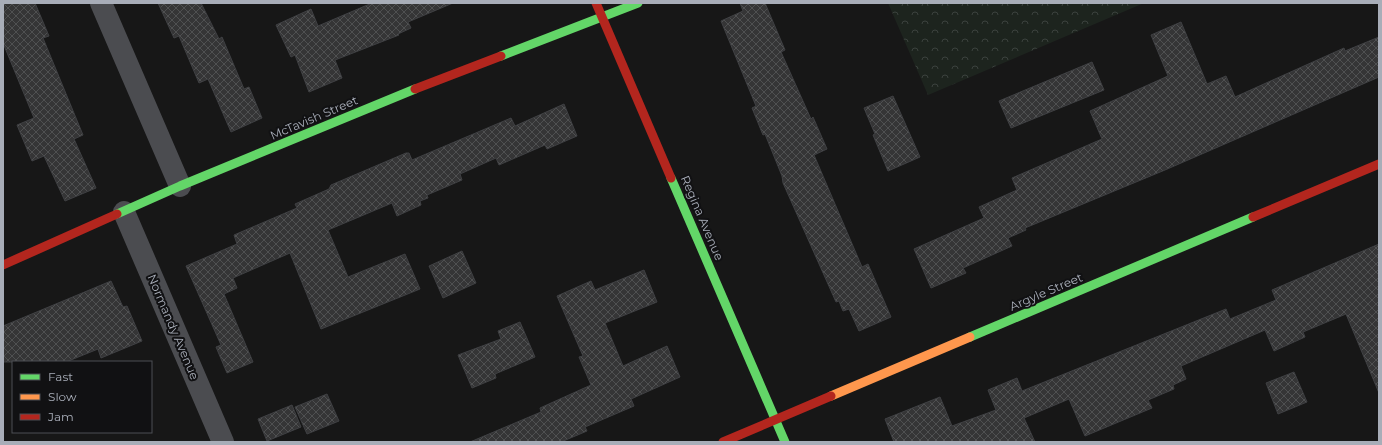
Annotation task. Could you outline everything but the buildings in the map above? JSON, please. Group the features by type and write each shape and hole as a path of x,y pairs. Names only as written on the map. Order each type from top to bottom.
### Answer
{"street":[{"path":"101,3 180,186"},
{"name":"Regina Avenue","path":"596,3 785,442"},
{"name":"McTavish Street","path":"3,265 180,186 378,104 638,3"},
{"name":"Argyle Street","path":"723,442 1379,164"},
{"name":"Normandy Avenue","path":"124,212 223,442"}],"green space":[{"path":"888,3 1144,3 928,95"}],"traffic: fast":[{"path":"501,56 638,3"},
{"path":"117,214 180,186 415,89"},
{"path":"671,178 785,442"},
{"path":"970,337 1253,217"}],"traffic: slow":[{"path":"831,396 970,337"}],"traffic: jam":[{"path":"596,3 671,178"},
{"path":"415,89 501,56"},
{"path":"1253,217 1379,164"},
{"path":"3,265 117,214"},
{"path":"723,442 831,396"}]}
